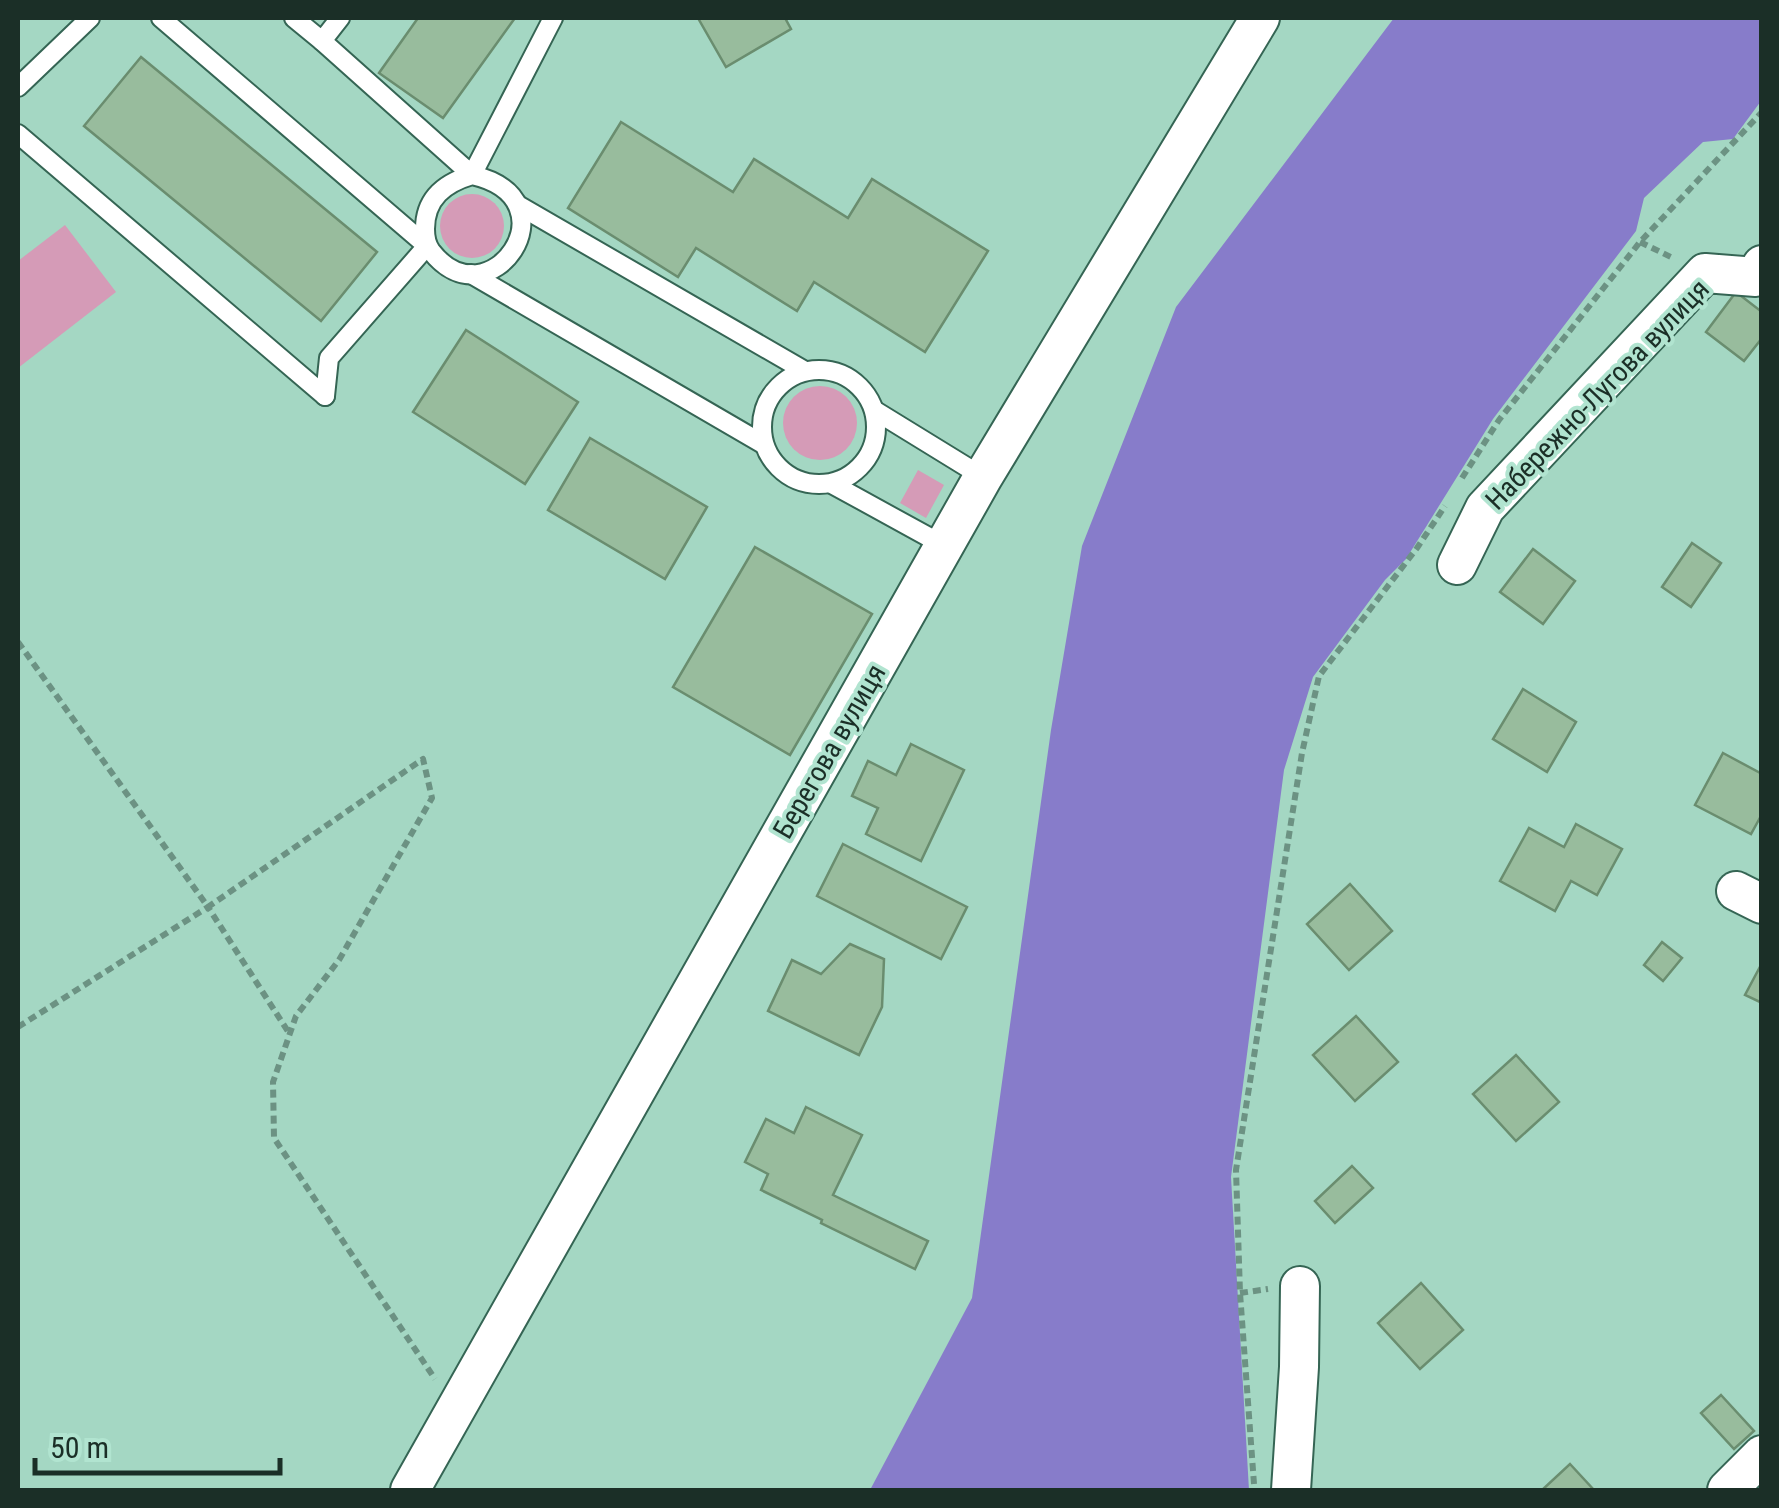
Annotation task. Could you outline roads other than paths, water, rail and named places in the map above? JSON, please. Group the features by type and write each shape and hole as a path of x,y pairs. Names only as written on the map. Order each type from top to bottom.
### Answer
{"street":[{"name":"Берегова вулиця","path":"410,1490 983,478 1260,18"},
{"name":"Набережно-Лугова вулиця","path":"1457,565 1484,508 1705,273 1760,274"},
{"path":"1290,1490 1299,1368 1300,1286"},
{"path":"1726,1490 1762,1455"}],"lane":[{"path":"18,88 90,18"},
{"path":"161,18 447,267 471,274 763,444"},
{"path":"294,18 472,175 500,185 518,205 521,237 514,252 488,272 471,274"},
{"path":"322,41 340,18"},
{"path":"18,134 325,396 329,358 427,246 426,214 432,200 444,187 472,175 553,18"},
{"path":"518,205 805,371"},
{"path":"805,371 839,373 866,394 874,410 873,447 864,463 850,476 832,484 798,481 782,472 763,444 764,407 774,390 805,371"},
{"path":"874,410 983,478"},
{"path":"832,484 945,546"}]}
